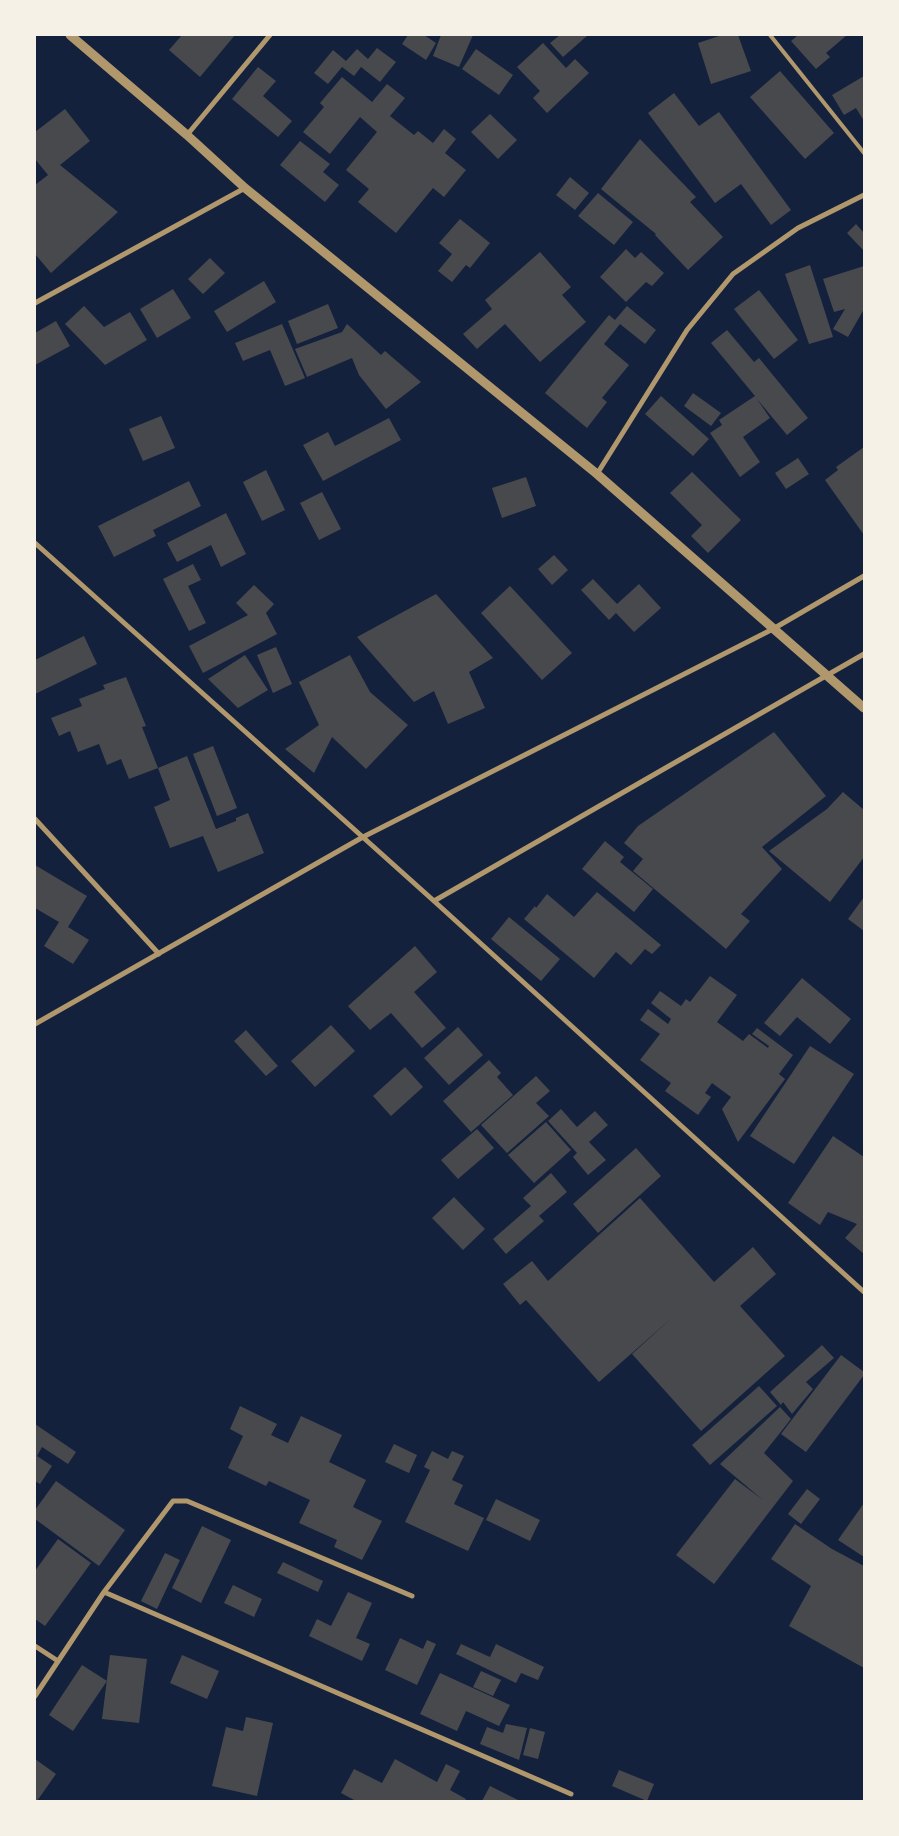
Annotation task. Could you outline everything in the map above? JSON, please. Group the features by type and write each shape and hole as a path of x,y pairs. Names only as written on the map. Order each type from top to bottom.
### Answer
{"street":[{"path":"70,35 187,135 245,188 597,474 864,708"},
{"path":"187,135 270,35"},
{"path":"35,303 245,188"},
{"path":"597,474 687,330 733,274 798,228 864,195"},
{"path":"35,544 434,901 864,1292"},
{"path":"35,1024 363,837 773,629 864,576"},
{"path":"434,901 864,654"},
{"path":"35,819 159,954"},
{"path":"35,1696 104,1592 173,1502 187,1501 412,1596"},
{"path":"104,1592 571,1794"},
{"path":"35,1646 58,1661"}],"lane":[{"path":"770,35 864,153"}],"building":[{"path":"182,35 235,35 200,77 169,50"},
{"path":"408,35 424,35 436,43 426,60 402,44"},
{"path":"441,35 473,35 459,67 433,56"},
{"path":"560,35 588,35 563,57 550,43"},
{"path":"722,35 738,35 751,71 711,84 698,43"},
{"path":"798,35 847,35 826,53 830,57 816,69 791,41"},
{"path":"543,43 566,68 575,59 589,73 547,113 533,98 540,91 517,67"},
{"path":"377,48 396,62 380,82 361,67 354,76 342,67 328,84 314,73 333,50 346,61 357,49 368,59"},
{"path":"476,49 513,75 499,95 462,69"},
{"path":"258,67 276,81 263,96 292,121 278,137 232,99"},
{"path":"780,71 834,133 805,159 750,97"},
{"path":"864,76 864,121 856,108 844,115 832,95"},
{"path":"342,77 372,102 387,84 405,98 390,116 414,135 418,131 433,143 444,129 456,139 445,153 466,170 444,197 433,188 396,233 358,202 369,189 346,170 377,132 360,117 330,154 303,132 324,107 320,103"},
{"path":"674,93 699,126 719,112 791,210 771,225 741,184 715,203 648,113"},
{"path":"65,109 90,141 60,165 118,212 51,273 35,254 35,185 48,175 35,159 35,132"},
{"path":"490,114 517,140 498,159 471,132"},
{"path":"640,139 696,197 690,202 723,237 688,270 656,234 601,189"},
{"path":"300,141 330,164 323,172 339,185 325,202 280,165"},
{"path":"570,177 589,193 575,210 556,195"},
{"path":"598,193 633,222 614,245 578,216"},
{"path":"460,219 490,243 470,268 466,265 452,282 438,271 452,254 439,243"},
{"path":"856,224 864,233 864,251 847,233"},
{"path":"626,249 635,258 641,252 664,273 652,286 646,282 626,302 600,277"},
{"path":"540,252 571,287 562,295 586,322 540,362 505,324 477,349 463,334 492,309 485,300"},
{"path":"210,258 225,273 203,294 188,279"},
{"path":"810,265 833,337 809,344 785,274"},
{"path":"864,266 864,309 848,337 833,329 845,309 834,312 823,279"},
{"path":"264,281 276,302 227,332 214,311"},
{"path":"173,289 191,318 157,338 140,309"},
{"path":"759,290 798,340 774,359 734,309"},
{"path":"328,304 338,328 297,344 288,321"},
{"path":"84,306 104,327 130,312 147,340 105,365 65,324"},
{"path":"627,306 656,330 645,344 620,324 604,344 629,365 602,398 607,402 587,428 545,393 609,315 615,320"},
{"path":"56,321 70,346 35,365 35,333"},
{"path":"282,324 305,378 285,386 270,350 243,361 235,343"},
{"path":"347,324 381,355 385,351 421,382 386,409 359,375 352,358 307,377 295,349 342,332"},
{"path":"727,330 754,362 759,358 808,418 787,435 757,399 770,418 743,437 760,462 740,477 710,433 722,425 719,420 755,396 711,343"},
{"path":"693,393 721,413 711,426 684,406"},
{"path":"661,396 709,439 693,456 645,414"},
{"path":"161,416 175,448 143,461 129,429"},
{"path":"389,418 401,440 323,481 303,445 328,432 335,446"},
{"path":"864,447 864,535 825,480 838,470 836,467"},
{"path":"798,458 809,474 786,489 775,473"},
{"path":"266,470 285,510 262,521 243,482"},
{"path":"692,472 741,520 708,553 691,536 702,525 670,493"},
{"path":"526,477 536,506 502,518 492,488"},
{"path":"189,481 201,506 153,530 156,536 114,557 98,526"},
{"path":"322,492 341,529 319,540 300,503"},
{"path":"226,513 246,554 221,567 211,545 177,562 167,543"},
{"path":"554,555 568,570 552,585 538,569"},
{"path":"193,564 201,580 188,586 206,623 189,631 163,579"},
{"path":"593,579 617,604 639,584 661,608 634,632 616,613 609,620 581,590"},
{"path":"254,585 274,604 266,613 277,634 203,673 189,646 248,615 236,603"},
{"path":"510,586 572,653 542,680 481,613"},
{"path":"436,594 493,658 469,672 485,708 448,724 434,691 414,702 357,637"},
{"path":"84,636 97,664 35,694 35,660"},
{"path":"276,647 292,684 273,693 257,655"},
{"path":"245,655 268,690 238,708 208,679"},
{"path":"350,655 370,692 408,725 366,769 332,737 314,773 285,749 319,725 299,682"},
{"path":"126,677 146,726 142,727 158,768 129,779 121,759 107,765 99,744 78,752 70,731 59,736 51,718 82,706 79,699 105,689 103,685"},
{"path":"774,732 826,796 762,847 782,869 741,914 750,921 726,949 633,871 643,859 624,843 638,826"},
{"path":"213,746 237,808 217,816 193,754"},
{"path":"187,756 216,829 236,821 236,818 248,813 264,853 218,872 203,836 170,848 154,807 170,800 158,768"},
{"path":"843,792 864,810 864,857 830,902 769,851 827,809"},
{"path":"605,841 624,857 620,862 653,889 634,912 582,869"},
{"path":"35,865 87,896 68,927 89,940 73,964 44,946 59,922 35,908"},
{"path":"597,892 661,945 652,954 645,949 631,965 616,952 594,978 524,919 547,894 574,917"},
{"path":"864,897 864,931 848,919"},
{"path":"509,917 560,959 541,981 491,939"},
{"path":"415,946 437,972 414,992 446,1028 422,1048 391,1013 370,1030 348,1006"},
{"path":"710,976 737,995 717,1022 743,1041 749,1034 768,1048 769,1046 752,1034 757,1028 793,1055 779,1074 785,1079 738,1142 722,1109 731,1097 712,1083 705,1093 711,1097 698,1115 665,1091 671,1083 640,1060 660,1034 640,1020 648,1009 668,1024 671,1019 651,1003 660,991 681,1006 686,999 690,1002"},
{"path":"802,978 851,1019 830,1044 797,1017 780,1036 764,1023"},
{"path":"331,1025 355,1051 315,1087 291,1061"},
{"path":"458,1027 483,1055 449,1085 424,1058"},
{"path":"246,1030 278,1066 266,1076 234,1041"},
{"path":"810,1046 854,1074 794,1164 750,1136"},
{"path":"489,1060 501,1073 497,1077 513,1095 471,1132 443,1101"},
{"path":"405,1067 423,1087 391,1116 373,1096"},
{"path":"536,1076 550,1091 536,1103 549,1116 507,1153 481,1125"},
{"path":"561,1109 577,1127 595,1111 608,1125 589,1142 606,1160 588,1175 573,1157 577,1153 548,1121"},
{"path":"546,1122 571,1150 534,1183 508,1155"},
{"path":"477,1129 494,1148 458,1179 441,1160"},
{"path":"833,1136 864,1157 864,1254 845,1238 857,1224 828,1212 820,1225 788,1203"},
{"path":"636,1148 661,1176 598,1233 573,1204"},
{"path":"551,1173 567,1192 539,1216 544,1221 506,1254 493,1239 531,1206 523,1198"},
{"path":"454,1197 485,1229 463,1250 432,1218"},
{"path":"640,1198 714,1282 753,1247 776,1274 740,1306 785,1356 701,1431 632,1354 673,1317 599,1382 526,1300 520,1305 503,1284 532,1261 548,1281"},
{"path":"822,1345 834,1358 806,1382 813,1389 792,1414 783,1402 781,1405 770,1392"},
{"path":"841,1355 864,1372 864,1375 806,1452 781,1434"},
{"path":"759,1386 777,1406 710,1465 692,1445"},
{"path":"240,1406 277,1424 271,1435 288,1443 301,1416 342,1435 329,1462 366,1480 353,1507 382,1521 362,1560 334,1547 337,1540 299,1523 310,1500 269,1481 266,1486 228,1468 243,1436 230,1429"},
{"path":"780,1407 791,1419 764,1453 793,1481 714,1584 676,1555 735,1479 763,1500 720,1464"},
{"path":"35,1424 76,1452 68,1464 42,1447 37,1456 52,1466 40,1484 35,1481"},
{"path":"394,1444 417,1455 409,1473 385,1462"},
{"path":"432,1451 448,1459 452,1451 464,1456 452,1480 463,1485 454,1504 484,1518 468,1551 405,1522 430,1470 424,1467"},
{"path":"56,1481 125,1530 99,1566 35,1519 35,1510"},
{"path":"807,1489 820,1499 801,1524 788,1514"},
{"path":"496,1499 540,1520 530,1541 486,1520"},
{"path":"864,1503 864,1557 838,1540"},
{"path":"795,1524 832,1549 864,1566 864,1668 789,1626 811,1586 771,1559"},
{"path":"202,1526 231,1540 201,1603 172,1588"},
{"path":"58,1539 91,1563 45,1626 35,1619 35,1571"},
{"path":"165,1553 180,1560 157,1609 141,1601"},
{"path":"283,1562 323,1581 318,1592 277,1573"},
{"path":"233,1585 262,1599 254,1617 224,1603"},
{"path":"348,1592 372,1603 356,1638 370,1644 362,1661 309,1636 317,1619 331,1626"},
{"path":"400,1638 423,1649 427,1640 436,1644 417,1685 385,1670"},
{"path":"461,1644 490,1657 496,1644 544,1667 538,1680 521,1673 516,1683 456,1654"},
{"path":"110,1655 147,1659 139,1723 102,1719"},
{"path":"182,1655 219,1671 207,1699 170,1683"},
{"path":"82,1665 107,1681 73,1731 49,1715"},
{"path":"481,1671 501,1680 493,1696 473,1687"},
{"path":"440,1673 510,1705 499,1726 466,1711 457,1731 420,1714"},
{"path":"246,1717 273,1723 257,1796 212,1786 226,1727 243,1731"},
{"path":"506,1724 527,1728 519,1760 480,1744 487,1727 503,1733"},
{"path":"530,1728 545,1732 538,1759 523,1755"},
{"path":"35,1759 56,1774 37,1801 35,1801"},
{"path":"395,1759 437,1782 446,1764 460,1771 450,1790 466,1799 465,1801 356,1801 341,1793 354,1769 382,1783"},
{"path":"619,1770 654,1784 647,1801 612,1786"},
{"path":"490,1786 520,1801 482,1801"}]}
